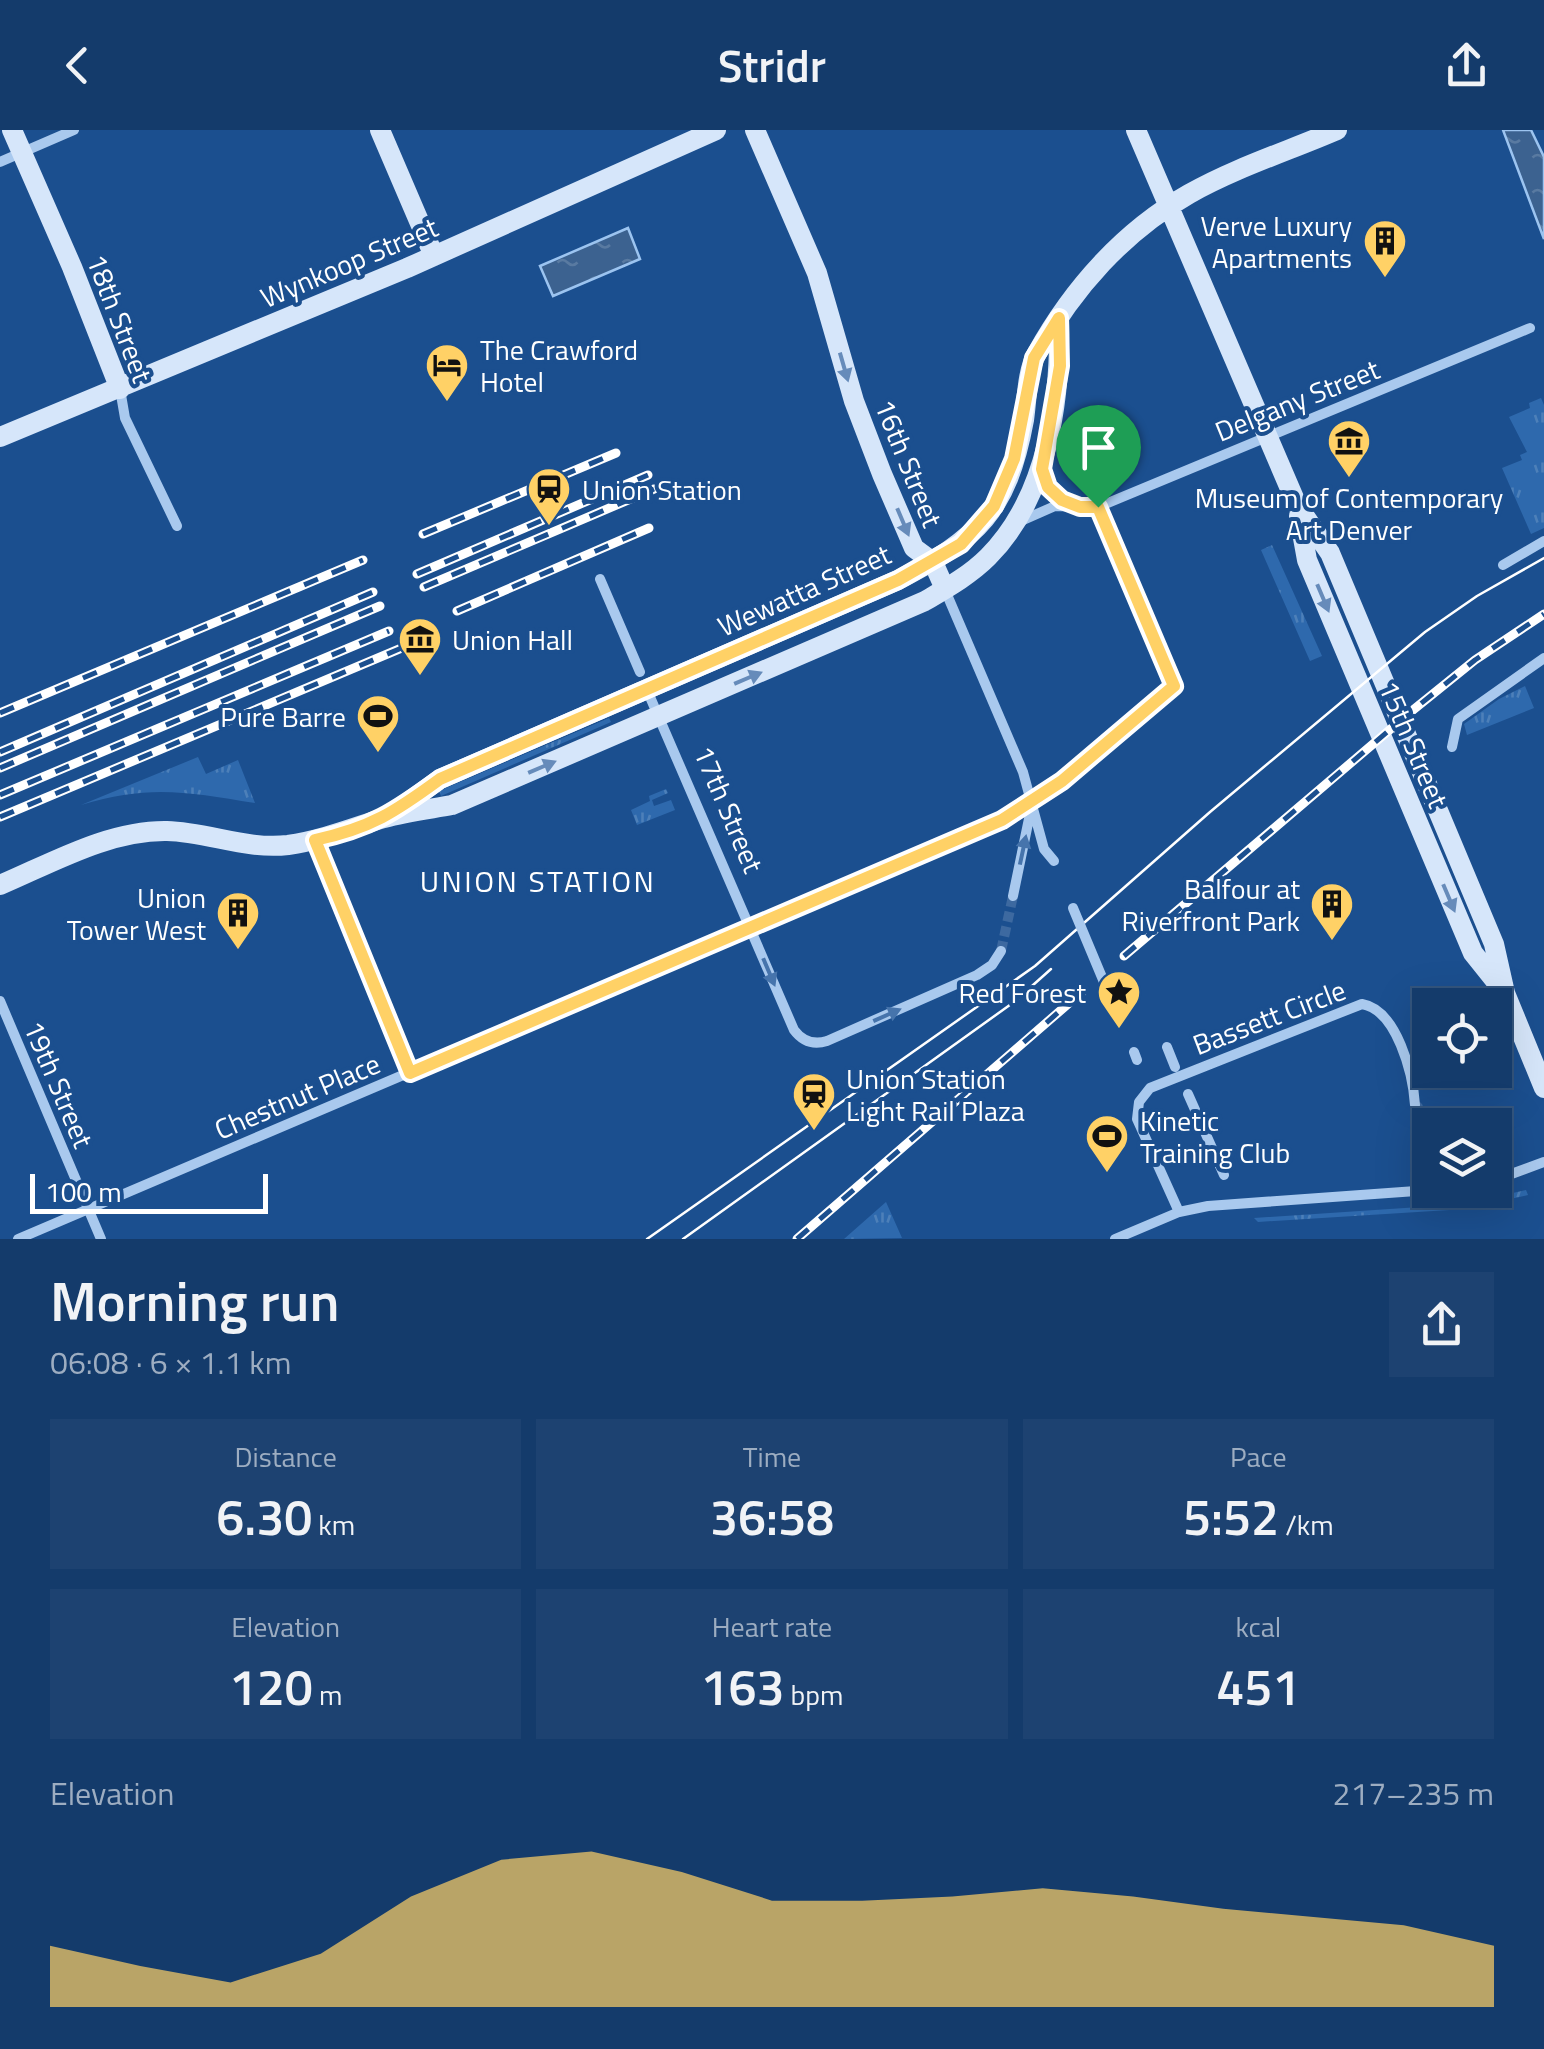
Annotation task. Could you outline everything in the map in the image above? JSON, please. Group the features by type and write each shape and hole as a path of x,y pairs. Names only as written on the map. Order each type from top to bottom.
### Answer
{"street":[{"name":"18th Street","path":"12,130 72,267 120,389 126,418 177,526"},
{"path":"0,162 74,130"},
{"path":"380,130 434,256"},
{"name":"Wynkoop Street","path":"0,437 434,256 716,130"},
{"name":"16th Street","path":"756,130 818,273 854,401 882,474 914,548 933,562 1023,772 1044,849 1054,861"},
{"name":"15th Street","path":"1136,130 1297,505 1307,560 1472,953 1505,993 1544,1088"},
{"name":"Wewatta Street","path":"387,817 440,779 643,680 933,562 974,532 1002,492 1014,459 1034,358 1092,273 1169,207 1192,193 1337,130"},
{"name":"Wewatta Street","path":"0,885 96,845 140,832 189,832 264,846 315,840 387,817 452,805 903,612 945,589 986,558 1006,535 1031,491 1042,458 1060,366 1059,318"},
{"name":"Delgany Street","path":"1006,535 1022,519 1043,509 1098,507 1530,328"},
{"path":"1042,458 1048,487 1062,500 1080,507"},
{"name":"Chestnut Place","path":"18,1239 1002,820 1032,803 1174,686 1098,507"},
{"path":"1503,565 1544,541"},
{"name":"17th Street","path":"600,580 794,1030 808,1042 822,1042 992,965 1001,951"},
{"path":"1452,748 1458,719 1544,658"},
{"path":"1013,896 1032,803"},
{"path":"315,840 410,1073"},
{"path":"1074,908 1114,1006"},
{"name":"19th Street","path":"0,1001 101,1239"},
{"name":"Bassett Circle","path":"1179,1212 1137,1119 1139,1102 1150,1088 1362,1004 1376,1008 1388,1020 1412,1076 1415,1105"},
{"path":"1166,1047 1175,1067"},
{"path":"1188,1094 1224,1175"},
{"path":"1512,1174 1544,1162"},
{"path":"1115,1239 1179,1212 1260,1200 1412,1191"}],"green space":[{"path":"1541,398 1544,528 1531,534 1502,468 1522,460 1520,455 1527,452 1509,417"},
{"path":"1272,545 1322,656 1310,661 1261,550"},
{"path":"1525,686 1534,708 1467,735 1464,724"},
{"path":"609,718 611,722 441,796 439,791"},
{"path":"198,757 206,774 238,760 255,803 148,792 81,805"},
{"path":"666,789 668,793 652,800 654,806 671,800 675,810 637,825 631,810"},
{"path":"1526,1190 1528,1195 1512,1199 1512,1193"},
{"path":"886,1202 902,1238 844,1239"},
{"path":"1412,1208 1470,1208 1258,1222 1254,1218"}],"water":[{"path":"1503,130 1531,130 1544,157 1544,239"},
{"path":"628,228 640,259 553,296 540,266"}],"tunnel":[{"path":"1001,951 1013,896"},
{"path":"1415,1105 1418,1108"}],"tram line":[{"path":"647,1239 1035,966 1210,812 1425,632 1477,596 1544,558"},
{"path":"683,1239 1014,1002 1051,969"}],"railway":[{"path":"423,534 616,453"},
{"path":"417,574 648,475"},
{"path":"424,587 654,489"},
{"path":"457,611 649,528"},
{"path":"0,713 363,560"},
{"path":"0,752 373,592"},
{"path":"0,768 380,606"},
{"path":"1124,956 1413,710 1475,660 1544,614"},
{"path":"0,795 389,631"},
{"path":"0,817 404,647"},
{"path":"797,1239 1083,991"}],"place":[{"name":"Verve Luxury Apartments","path":"1385,279"},
{"name":"The Crawford Hotel","path":"447,403"},
{"name":"Museum of Contemporary Art Denver","path":"1349,479"},
{"name":"Union Station","path":"549,527"},
{"name":"Union Hall","path":"420,677"},
{"name":"Pure Barre","path":"378,754"},
{"name":"Balfour at Riverfront Park","path":"1332,942"},
{"name":"Union Tower West","path":"238,951"},
{"name":"Red Forest","path":"1119,1030"},
{"name":"Union Station Light Rail Plaza","path":"814,1132"},
{"name":"Kinetic Training Club","path":"1107,1174"}],"district":[{"name":"UNION STATION","path":"538,881"}],"route":[{"path":"1059,318 1060,366 1042,469 1048,487 1062,500 1080,507 1098,507 1174,686 1062,781 1002,820 410,1073 315,840 387,817 440,779 945,556 985,520 1008,478 1034,358 1059,318"}]}
